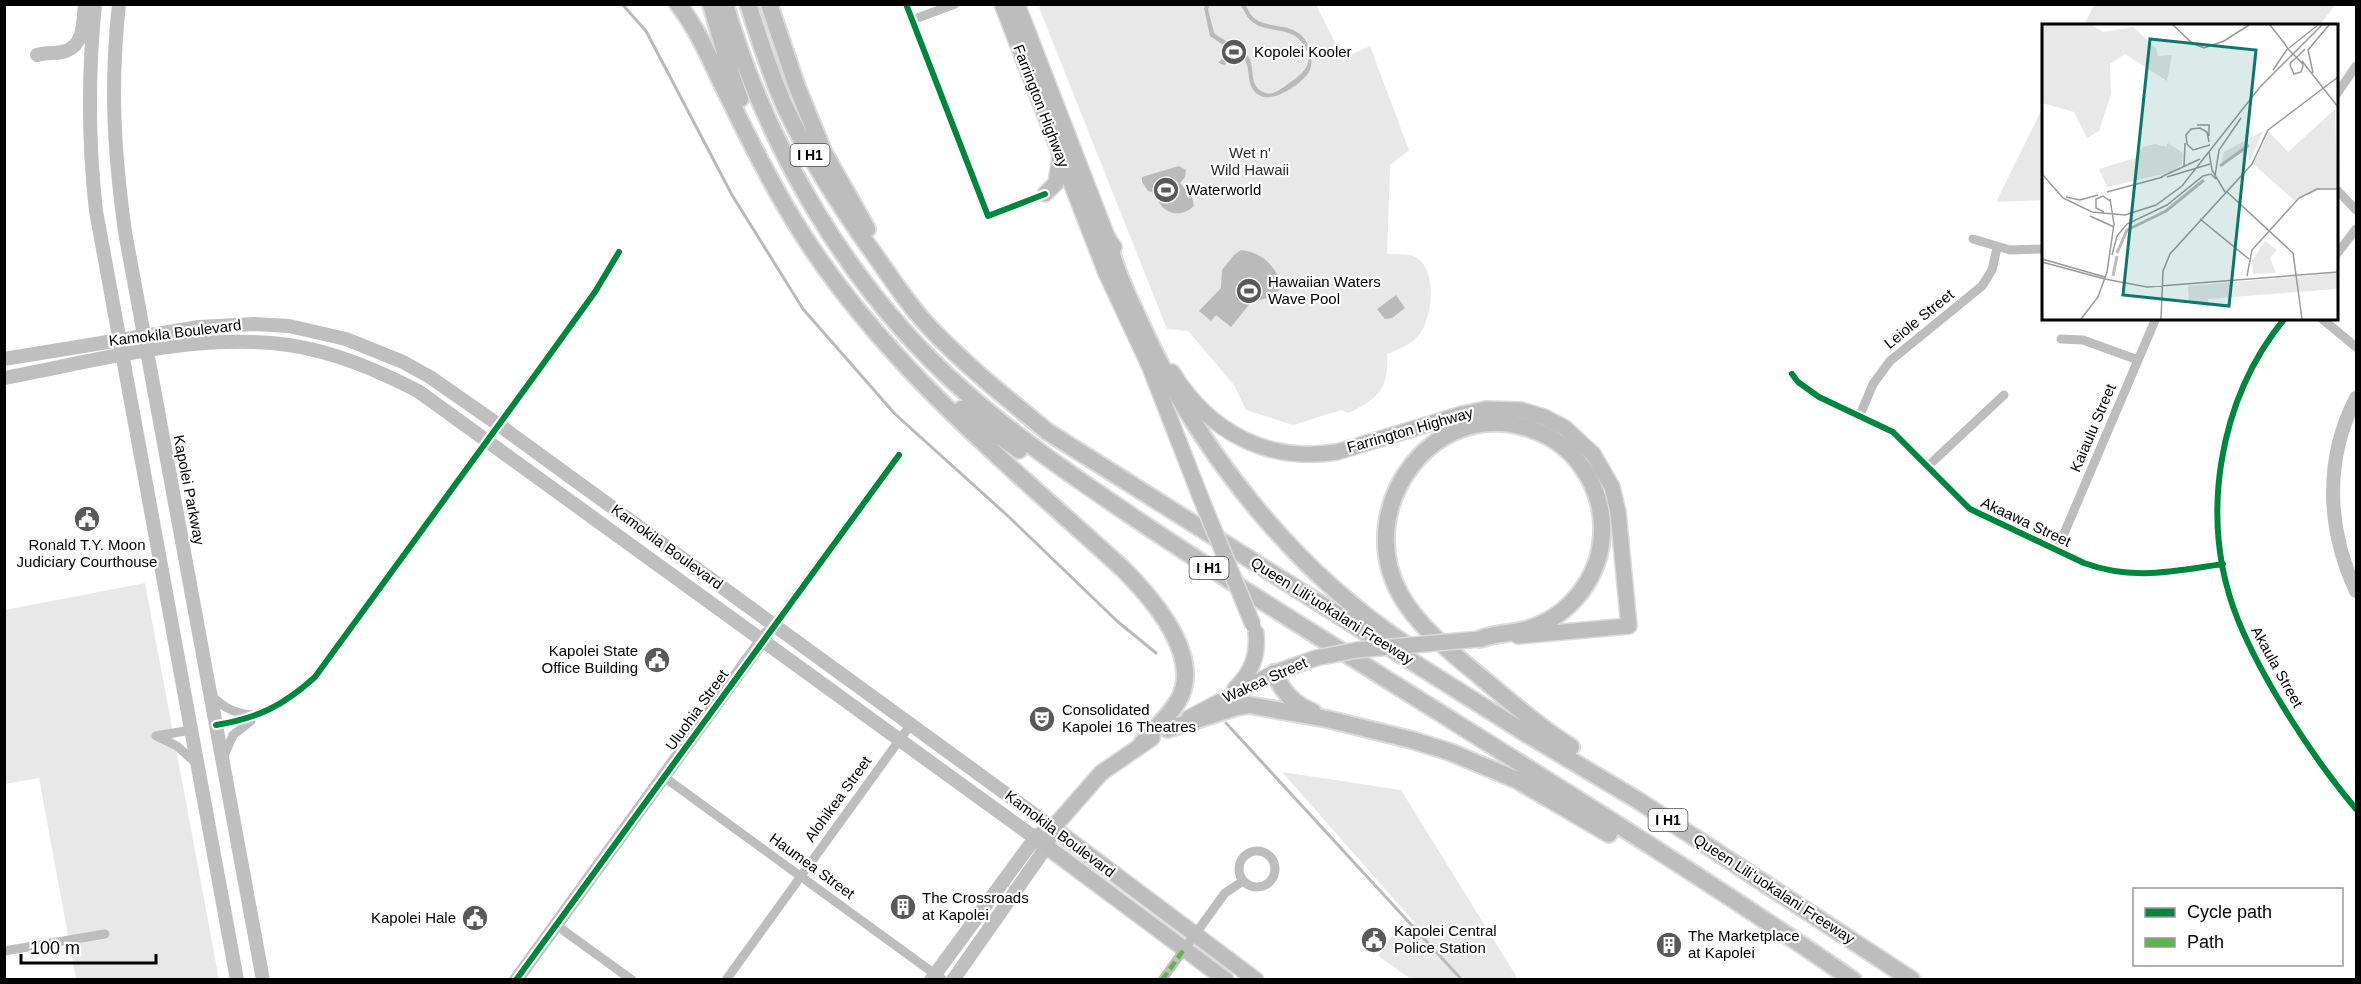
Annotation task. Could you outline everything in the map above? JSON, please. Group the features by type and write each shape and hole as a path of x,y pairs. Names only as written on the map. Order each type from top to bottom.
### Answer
{"highway":[{"path":"678,4 699,35 778,195 839,289 890,350 941,404 1123,569 1146,592 1162,613 1184,664 1184,686 1178,702 1142,743"},
{"path":"711,4 732,77 778,195"},
{"name":"Queen Liliʻuokalani Freeway","path":"725,4 754,90 785,157 830,232 892,317 924,353 962,390 1060,468 1205,566 1545,779 1791,937 1853,980"},
{"name":"Queen Liliʻuokalani Freeway","path":"748,4 786,109 815,165 847,217 900,291 934,332 981,377 1048,432 1530,735 1640,801 1912,980"},
{"path":"769,4 797,87 824,153 900,291"},
{"path":"1108,239 1111,255 1134,309 1173,390 1211,449 1251,501 1306,561 1373,621 1442,668 1530,735"},
{"path":"839,289 947,397 975,419 1136,527 1205,566"},
{"path":"1480,639 1498,633 1521,631 1533,627 1565,609 1588,580 1601,545 1600,508 1592,485 1580,464 1552,439 1518,425 1493,423 1457,431 1426,450 1404,476 1394,494 1386,527 1388,562 1400,595 1414,614 1454,654 1544,730 1693,825 1803,909"},
{"path":"1274,673 1282,690 1290,698 1301,707 1327,719"},
{"path":"1168,729 1249,705 1327,719 1412,740 1485,766 1517,780 1593,824 1780,943 1848,980"}],"main road":[{"path":"38,55 65,51 76,44 81,37 85,4"},
{"path":"95,4 89,73 91,167 98,222 237,980"},
{"name":"Kapolei Parkway","path":"119,4 113,90 115,150 125,232 263,980"},
{"name":"Farrington Highway","path":"1005,6 1106,273 1149,364 1200,496 1274,673"},
{"name":"Farrington Highway","path":"1005,6 1158,348 1188,394 1211,417 1233,434 1264,449 1305,455 1337,452 1486,408 1521,410 1544,417 1565,428 1593,454 1612,487 1618,512 1629,627"},
{"path":"1044,194 1056,183 1060,155"},
{"path":"1044,194 1060,195 1079,203"},
{"name":"Kamokila Boulevard","path":"4,359 199,327 254,324 318,332 346,339 403,362 430,377 499,425 1053,828 1256,980"},
{"name":"Kamokila Boulevard","path":"4,378 122,356 222,342 255,342 314,350 357,362 388,376 435,403 488,441 900,739 1226,980"},
{"path":"2356,398 2342,432 2336,456 2332,503 2340,550 2356,591"},
{"name":"Uluohia Street","path":"516,980 774,625"},
{"name":"Wakea Street","path":"936,978 1041,842 1101,773 1142,743 1228,696 1274,673 1316,657 1366,649 1629,627"},
{"path":"1228,696 1244,680 1254,663 1257,647 1254,629"},
{"path":"191,730 216,725"},
{"name":"Wakea Street","path":"952,980 1041,842"}],"street":[{"path":"906,4 988,216 1044,194"},
{"path":"912,20 955,4"},
{"path":"2337,94 2356,66"},
{"path":"2337,190 2356,210"},
{"path":"2337,254 2356,230"},
{"path":"1973,239 1997,248 2023,251 2042,249"},
{"name":"Leiole Street","path":"1860,415 1873,384 1890,361 1982,286 1992,270 1997,248"},
{"path":"223,763 225,749 233,735 257,716 288,700 315,677 595,292 619,252"},
{"name":"Kaiaulu Street","path":"2057,550 2155,320"},
{"name":"Akaula Street","path":"2283,320 2271,335 2252,367 2237,401 2226,436 2220,472 2218,509 2223,564 2237,618 2252,652 2298,730 2356,809"},
{"path":"2323,320 2356,347"},
{"path":"2061,339 2084,340 2138,360"},
{"name":"Akaawa Street","path":"1792,374 1798,382 1819,397 1893,432 1970,509 2099,569 2130,574 2161,573 2223,564"},
{"path":"1928,466 2004,395"},
{"name":"Uluohia Street","path":"774,625 899,455"},
{"path":"210,694 232,712 257,716"},
{"path":"216,725 257,716"},
{"name":"Alohikea Street","path":"726,980 911,724"},
{"path":"191,730 156,736 177,746 198,765"},
{"name":"Haumea Street","path":"664,777 936,978"},
{"path":"1162,980 1225,893 1243,880"},
{"path":"556,925 632,980"},
{"path":"4,951 105,934"}],"green space":[{"path":"2094,4 2335,5 2321,24 2084,24"},
{"name":"Wet n' Wild Hawaii","path":"1038,5 1316,5 1343,58 1370,46 1409,150 1390,165 1387,254 1412,256 1422,263 1427,271 1431,294 1428,317 1424,327 1412,341 1387,354 1384,385 1367,403 1349,413 1341,410 1293,425 1246,410 1234,385 1188,331 1167,329"},
{"path":"2042,109 2042,200 1996,202"},
{"path":"145,583 219,979 76,979 39,778 5,784 5,610"},
{"path":"1282,772 1401,790 1518,979 1411,979 1378,956 1393,935 1415,923"}],"shaded area":[{"name":"Kopolei Kooler","path":"1210,5 1208,9 1214,33 1241,49 1248,56 1258,89 1272,93 1284,87 1305,70 1308,64 1307,52 1298,38 1291,34 1256,25 1240,5 1245,5 1258,21 1289,29 1303,37 1311,55 1309,72 1300,82 1279,95 1265,97 1259,95 1251,86 1247,64 1240,55 1232,58 1225,65 1218,63 1226,55 1226,47 1210,36 1204,8"},
{"name":"Waterworld","path":"1179,166 1186,170 1185,177 1180,183 1192,196 1194,206 1182,213 1176,213 1166,210 1161,205 1155,193 1148,191 1142,182 1142,177"},
{"name":"Hawaiian Waters Wave Pool","path":"1241,250 1256,254 1267,261 1283,285 1270,297 1252,301 1231,327 1216,315 1211,321 1199,311 1221,288 1222,270"},
{"path":"1396,295 1405,308 1392,318 1385,319 1377,309"}],"waterway":[{"path":"622,4 646,31 732,195 803,309 895,414 1009,517 1117,621 1156,653"},
{"path":"1226,723 1462,980"}],"marked path":[{"path":"1162,980 1185,948"}],"cycle path":[{"path":"906,4 988,216 1045,194"},
{"path":"216,725 245,719 269,709 292,696 315,677 595,292 619,252"},
{"path":"2284,320 2262,350 2244,386 2230,423 2221,462 2218,502 2219,542 2226,582 2248,644 2306,743 2356,809"},
{"path":"1792,374 1798,382 1819,397 1893,432 1970,509 2084,563 2120,572 2137,573 2170,572 2223,564"},
{"path":"516,980 899,455"}],"place":[{"name":"Kopolei Kooler","path":"1234,52"},
{"name":"Waterworld","path":"1166,190"},
{"name":"Hawaiian Waters Wave Pool","path":"1249,291"},
{"name":"Ronald T.Y. Moon Judiciary Courthouse","path":"87,519"},
{"name":"Kapolei State Office Building","path":"657,660"},
{"name":"Consolidated Kapolei 16 Theatres","path":"1042,719"},
{"name":"The Crossroads at Kapolei","path":"903,907"},
{"name":"Kapolei Hale","path":"475,918"},
{"name":"Kapolei Central Police Station","path":"1374,940"},
{"name":"The Marketplace at Kapolei","path":"1669,945"}]}
